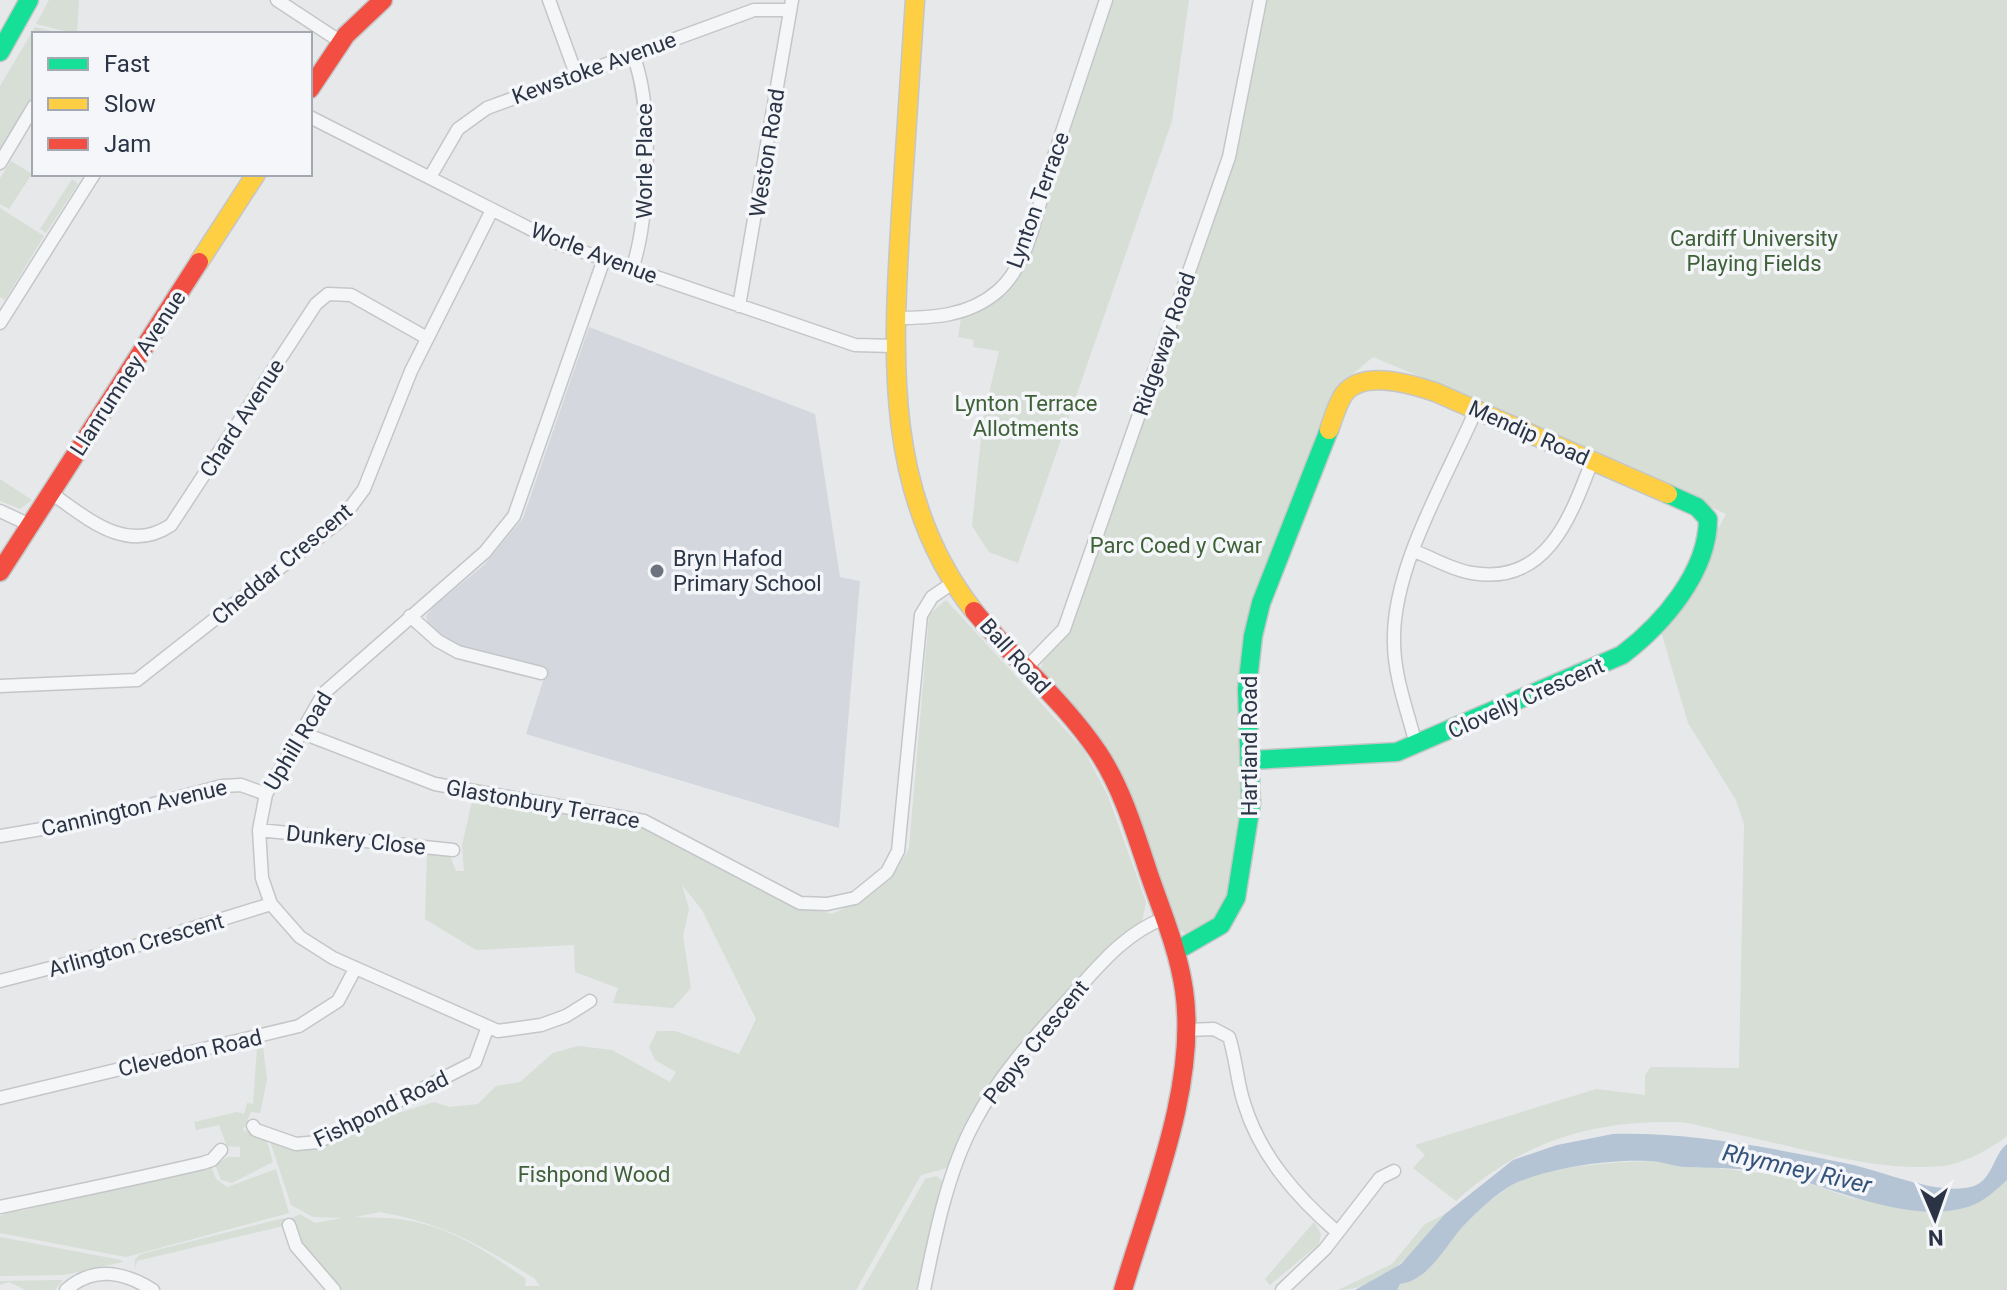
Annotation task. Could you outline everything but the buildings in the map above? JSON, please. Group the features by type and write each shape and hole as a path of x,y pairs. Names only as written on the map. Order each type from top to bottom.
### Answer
{"street":[{"path":"0,52 6,28 29,0"},
{"path":"277,0 341,42"},
{"path":"312,86 341,42 383,0"},
{"path":"549,0 576,74"},
{"name":"Ball Road","path":"915,0 893,346 896,402 910,477 926,527 954,582 1025,669 1081,729 1104,762 1123,801 1165,918 1185,994 1186,1030 1180,1082 1123,1290"},
{"name":"Lynton Terrace","path":"894,318 940,316 964,311 995,294 1010,277 1034,221 1106,0"},
{"name":"Ridgeway Road","path":"1025,669 1064,629 1220,185 1243,96 1260,0"},
{"name":"Kewstoke Avenue","path":"430,177 452,137 474,115 576,74 754,10 791,5"},
{"name":"Weston Road","path":"739,306 791,5"},
{"name":"Worle Place","path":"632,269 644,226 645,104 643,83 633,55"},
{"path":"0,163 32,109"},
{"name":"Worle Avenue","path":"312,118 549,239 855,345 893,346"},
{"path":"0,323 93,176"},
{"name":"Llanrumney Avenue","path":"0,572 255,176"},
{"name":"Cheddar Crescent","path":"0,686 137,680 330,529 358,500 427,338 492,210"},
{"name":"Uphill Road","path":"590,1001 566,1016 508,1032 487,1029 355,969 300,937 271,904 262,878 259,830 266,794 300,732 337,679 485,552 514,516 604,259"},
{"name":"Chard Avenue","path":"51,493 119,535 150,536 171,525 316,304 328,294 351,295 427,338"},
{"name":"Mendip Road","path":"1351,386 1365,382 1415,386 1701,510"},
{"name":"Hartland Road","path":"1176,951 1221,925 1236,898 1247,841 1252,760 1247,689 1257,618 1343,395 1351,386"},
{"path":"1416,745 1396,667 1397,597 1476,410"},
{"path":"1414,551 1475,574 1500,573 1527,564 1550,547 1565,527 1592,461"},
{"name":"Clovelly Crescent","path":"1252,760 1388,754 1602,666 1642,642 1674,603 1709,538 1708,519 1701,510"},
{"path":"0,511 30,525"},
{"name":"Glastonbury Terrace","path":"300,732 435,784 644,821 783,897 812,904 843,901 878,882 894,862 898,851 921,615 927,603 954,582"},
{"path":"410,616 438,641 458,652 541,673"},
{"name":"Cannington Avenue","path":"0,836 89,821 222,786 241,785 266,794"},
{"name":"Dunkery Close","path":"259,830 453,850"},
{"name":"Arlington Crescent","path":"0,981 132,947 271,904"},
{"name":"Pepys Crescent","path":"924,1290 963,1144 991,1092 1020,1054 1109,955 1137,932 1165,918"},
{"name":"Clevedon Road","path":"0,1098 299,1026 338,1001 355,969"},
{"name":"Fishpond Road","path":"253,1126 256,1130 296,1144 318,1142 475,1062 487,1029"},
{"path":"1186,1030 1214,1029 1229,1037 1241,1095 1257,1136 1291,1188 1337,1232"},
{"path":"0,1207 32,1203 77,1189 203,1163 212,1160 221,1150"},
{"path":"1282,1290 1337,1232 1380,1178 1394,1171"},
{"path":"289,1225 300,1251 334,1290"},
{"path":"66,1290 79,1280 104,1273 126,1275 153,1290"}],"shaded area":[{"name":"Bryn Hafod Primary School","path":"589,327 815,414 840,577 860,581 839,828 526,734 547,669 441,640 430,629 426,616 433,607 484,565 523,518"}],"green space":[{"path":"49,0 79,0 77,32 36,24"},
{"name":"Lynton Terrace Allotments","path":"1111,0 1189,0 1172,121 1018,563 989,552 972,526 983,419 999,351 973,347 974,340 958,337 961,318 1005,291"},
{"name":"Cardiff University Playing Fields","path":"1265,0 2007,0 2007,1136 1993,1146 1950,1165 1916,1167 1862,1162 1678,1122 1646,1122 1615,1125 1558,1139 1506,1163 1456,1201 1413,1168 1425,1155 1415,1145 1596,1089 1645,1095 1645,1075 1651,1067 1739,1068 1744,824 1736,800 1688,723 1660,628 1677,607 1726,514 1545,429 1373,357 1341,384 1257,602 1247,769 1231,895 1216,921 1189,936 1175,927 1140,826 1041,674 1041,666 1072,620 1235,159"},
{"path":"35,27 56,32 32,32"},
{"path":"32,32 32,97 0,150 0,86"},
{"path":"11,161 32,174 9,209 0,204 0,178"},
{"path":"72,179 78,184 46,233 40,229"},
{"path":"0,208 44,236 5,300 0,297"},
{"path":"0,479 32,500 20,509 0,501"},
{"name":"Fishpond Wood","path":"946,600 1084,750 1108,796 1146,902 1142,922 1059,1000 1004,1066 988,1089 951,1167 921,1175 856,1290 341,1290 301,1243 290,1219 300,1214 315,1223 342,1218 313,1217 291,1205 270,1141 305,1149 389,1112 402,1112 434,1102 449,1107 478,1104 496,1086 520,1082 553,1053 578,1046 612,1050 670,1082 676,1072 655,1060 649,1047 657,1031 675,1031 739,1054 756,1019 702,910 682,885 689,909 683,936 691,988 673,1008 613,1003 618,988 575,972 574,945 476,950 425,919 427,853 450,856 456,871 464,871 462,845 473,797 628,821 662,833 779,899 832,914 878,889 894,873 909,848 929,615","holes":["380,1212 443,1229 478,1245 534,1278 540,1286 525,1286 526,1279 496,1259 434,1227 399,1219 355,1217"]},
{"path":"263,1046 267,1080 260,1113 251,1112 243,1130 266,1138 273,1162 232,1183 221,1180 215,1165 228,1157 240,1157 240,1147 227,1146 219,1125 196,1130 194,1122 237,1112 244,1114 247,1103 253,1104 257,1048"},
{"path":"1653,1161 1787,1176 1851,1198 1880,1202 1986,1198 2007,1180 2007,1290 1397,1290 1400,1284 1411,1281 1429,1268 1471,1217 1514,1184 1562,1169"},
{"path":"211,1166 216,1179 227,1187 276,1169 289,1213 126,1257 0,1233 0,1216 16,1208 20,1211 75,1198 78,1193"},
{"path":"936,1176 946,1183 919,1290 862,1290 925,1179"},
{"path":"1445,1214 1411,1253 1385,1275 1355,1288 1338,1290 1392,1264 1425,1224"},
{"path":"284,1218 287,1225 137,1261 135,1269 135,1259 141,1254"},
{"path":"1314,1222 1321,1234 1319,1244 1270,1285 1265,1279"},
{"path":"0,1237 123,1262 64,1275 0,1276"},
{"path":"63,1280 55,1290 26,1290 9,1282 0,1285 0,1281"}],"water":[{"name":"Rhymney River","path":"1613,1134 1702,1138 1761,1147 1849,1164 1945,1188 1980,1183 2007,1144 2007,1180 1973,1205 1929,1212 1856,1198 1763,1172 1682,1167 1650,1161 1583,1165 1548,1172 1506,1189 1462,1227 1430,1267 1411,1281 1400,1284 1397,1290 1355,1290 1401,1264 1445,1214 1513,1160 1557,1145"}],"traffic: fast":[{"path":"0,52 29,0"},
{"path":"1176,951 1221,925 1236,898 1251,804 1247,689 1253,636 1261,603 1329,430"},
{"path":"1252,760 1397,752 1622,655 1653,628 1680,595 1692,577 1706,539 1708,519 1697,507 1668,494"}],"traffic: slow":[{"path":"915,0 896,317 900,420 908,470 923,519 944,566 974,611"},
{"path":"199,262 255,176"},
{"path":"1329,430 1344,394 1352,386 1375,380 1401,383 1435,392 1668,494"}],"traffic: jam":[{"path":"312,86 346,35 383,0"},
{"path":"0,572 199,262"},
{"path":"974,611 1069,715 1107,766 1133,826 1178,960 1187,1026 1178,1103 1158,1180 1123,1290"}],"place":[{"name":"Bryn Hafod Primary School","path":"657,571"}],"park label":[{"name":"Parc Coed y Cwar","path":"1176,545"}]}
